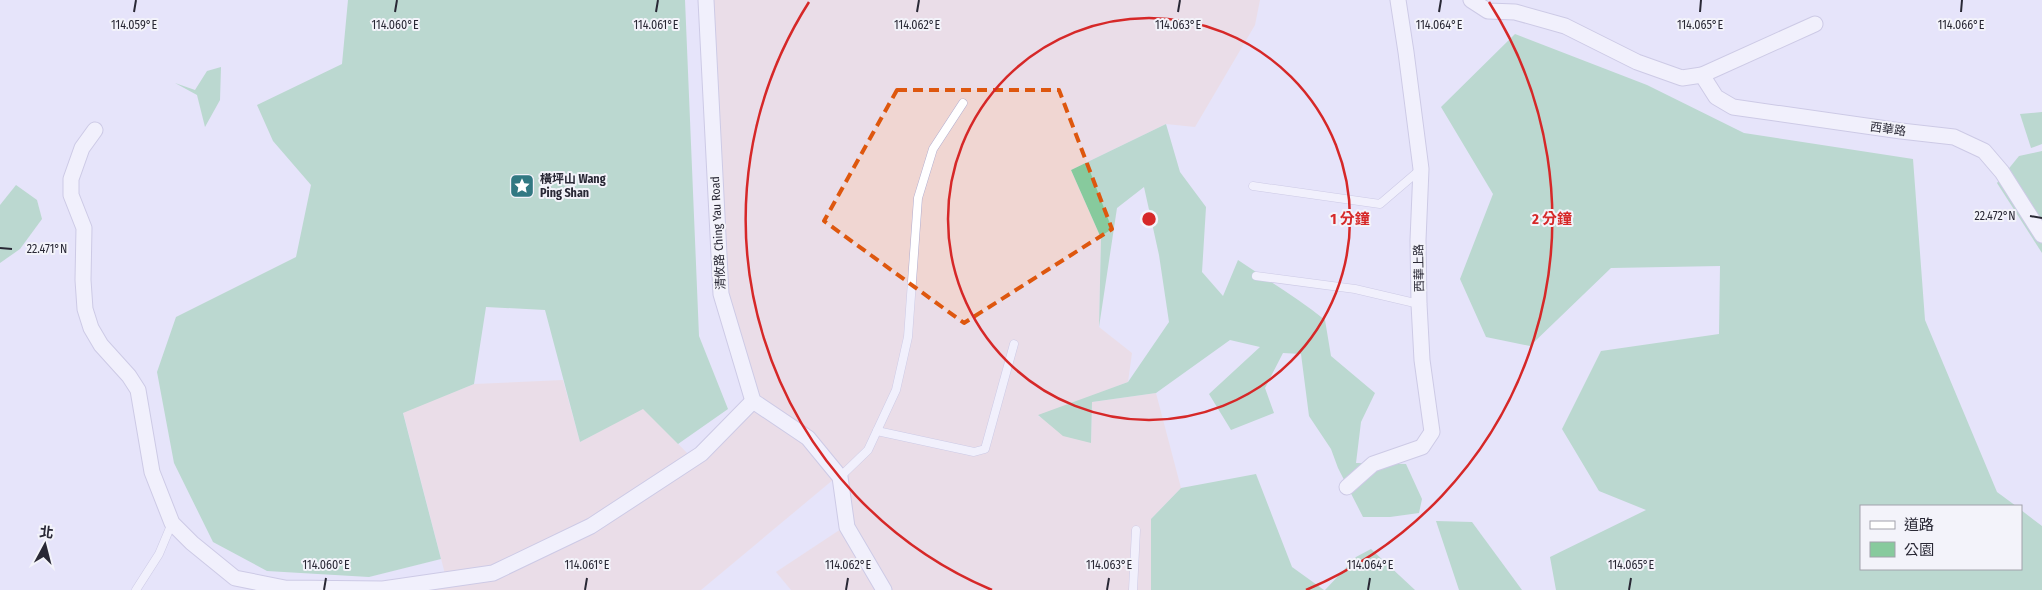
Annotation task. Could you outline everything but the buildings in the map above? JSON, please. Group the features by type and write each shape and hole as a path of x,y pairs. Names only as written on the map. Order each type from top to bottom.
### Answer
{"street":[{"name":"清攸路 Ching Yau Road","path":"706,0 721,294 753,401"},
{"name":"西華上路","path":"1347,487 1373,464 1422,447 1432,432 1422,360 1419,304 1420,169 1398,0"},
{"path":"1472,0 1488,11 1516,12 1565,26 1637,62 1682,78 1702,75 1816,24"},
{"name":"西華路","path":"1702,75 1716,98 1733,107 1901,131 1954,136 1984,152 2002,172 2042,235"},
{"path":"95,130 82,148 71,179 71,194 84,228 83,280 85,308 91,328 101,344 129,376 138,390 152,472 172,522 192,543 235,578 285,588 383,589 493,573 591,526 623,506 701,454 753,401 808,438 840,477 847,527 884,590"}],"lane":[{"path":"840,477 868,450 896,390 908,337 918,198 933,149 963,103"},
{"path":"1253,186 1380,204 1420,169"},
{"path":"1256,276 1355,289 1419,304"},
{"path":"877,431 974,452 985,449 1014,344"},
{"path":"136,590 159,554 172,522"},
{"path":"1133,590 1136,530"}],"highlighted area":[{"path":"897,90 1059,90 1112,229 964,323 824,221"}],"shaded area":[{"path":"712,0 1260,0 1255,25 1195,127 1166,124 1071,170 1101,238 1099,327 1132,353 1128,382 1038,416 1091,443 1092,402 1156,393 1181,488 1151,519 1151,590 891,590 853,525 846,474 758,397 727,293"},
{"path":"563,380 580,442 643,408 688,454 588,521 491,567 445,574 403,412 474,384"},
{"path":"754,409 804,443 834,479 701,590 421,590 594,532"},
{"path":"841,529 877,590 791,590 776,572"}],"green space":[{"path":"348,0 685,0 699,336 728,409 678,444 643,409 580,442 545,310 486,307 474,384 403,413 441,559 369,577 267,571 213,542 174,463 157,372 176,317 296,257 311,185 273,141 257,105 342,64"},
{"path":"1515,34 1647,85 1744,133 1913,159 1925,320 1997,492 2015,505 1860,505 1860,570 2022,570 2022,511 2042,526 2042,590 1556,590 1550,557 1646,510 1599,491 1562,429 1601,351 1719,334 1720,266 1611,268 1530,346 1486,337 1460,279 1493,194 1441,107"},
{"path":"221,67 220,100 205,127 197,95 175,83 195,90 207,71"},
{"path":"2042,112 2042,144 2031,148 2020,114"},
{"path":"1166,124 1180,172 1206,207 1202,272 1223,296 1238,260 1325,320 1331,356 1375,393 1361,422 1356,463 1406,464 1422,499 1419,513 1390,517 1363,517 1338,468 1331,449 1309,416 1301,354 1283,353 1265,388 1274,413 1231,430 1209,394 1260,347 1230,340 1156,393 1092,402 1091,443 1063,436 1038,415 1128,382 1169,322 1159,255 1144,187 1117,208 1099,327 1101,238 1071,170"},
{"path":"2042,151 2042,253 1997,183 2019,156"},
{"path":"16,185 37,200 42,219 20,249 0,263 0,205"},
{"path":"1256,474 1292,567 1324,590 1151,590 1151,519 1181,488"},
{"path":"1436,521 1472,522 1522,590 1459,590"},
{"path":"1371,549 1415,590 1325,590 1356,557"}],"place":[{"name":"橫坪山 Wang Ping Shan","path":"522,186"}]}
